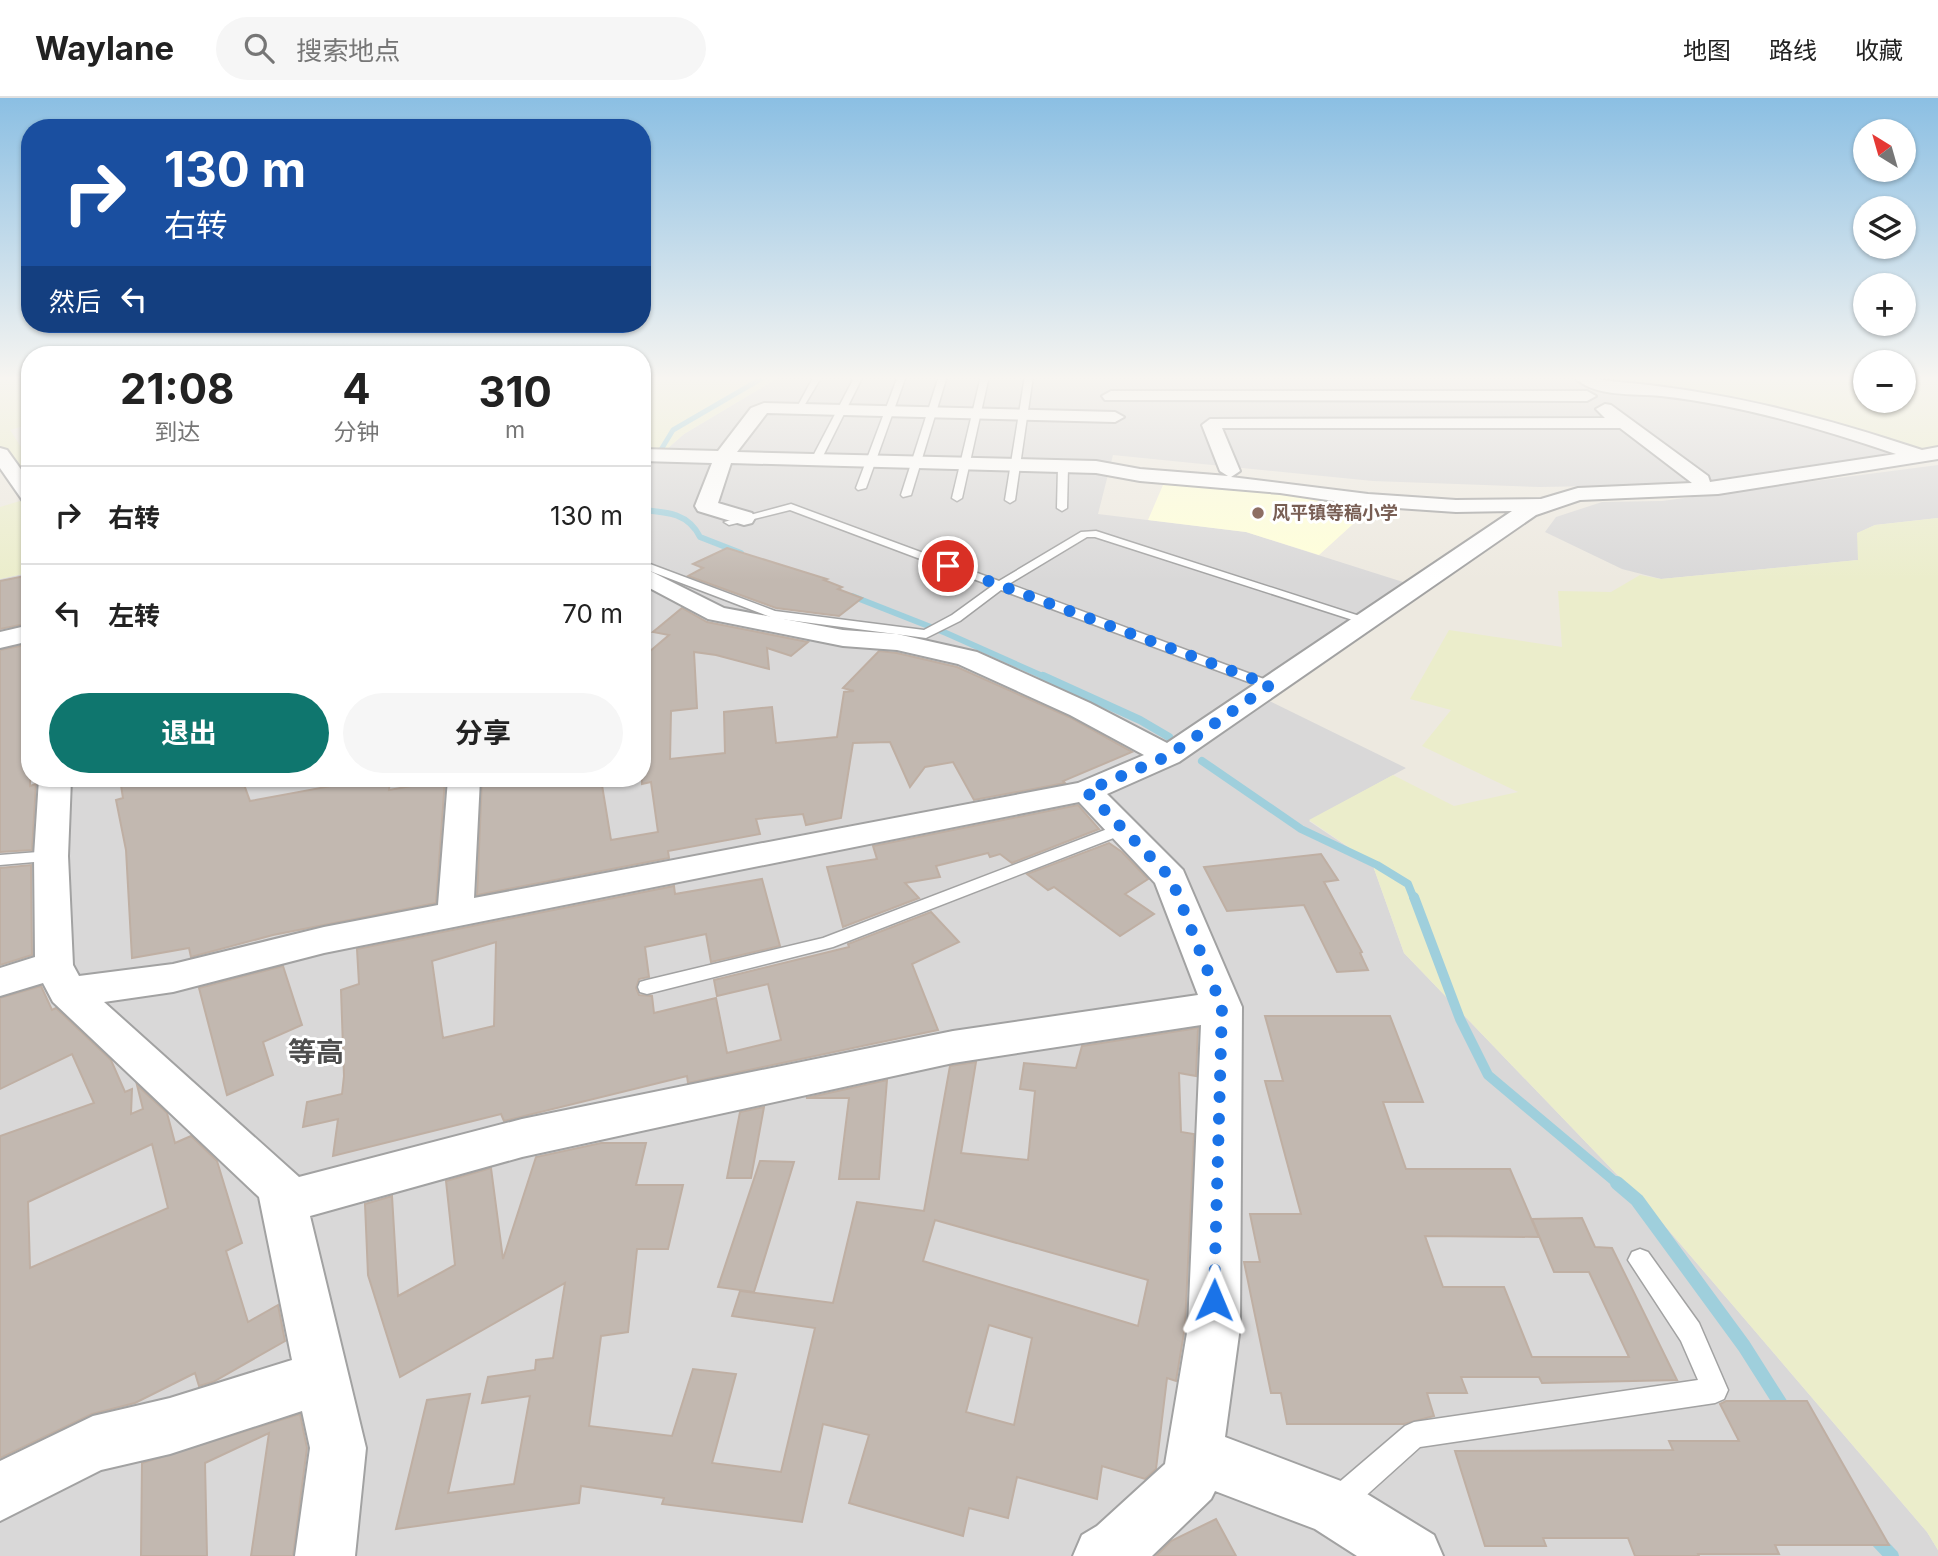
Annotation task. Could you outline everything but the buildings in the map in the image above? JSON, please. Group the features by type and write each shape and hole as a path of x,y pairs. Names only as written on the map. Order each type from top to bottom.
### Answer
{"street":[{"path":"733,444 723,458 706,506 736,520"},
{"path":"1219,444 1230,471"},
{"path":"1652,444 1701,480"},
{"path":"1891,444 1920,453"},
{"path":"651,455 1105,469 1140,475 1280,487 1368,500 1456,506 1920,453"},
{"path":"1486,485 1534,498 1718,488 1920,453"},
{"path":"0,454 21,484"},
{"path":"1105,469 1108,456 1230,471 1353,478"},
{"path":"0,982 60,978 173,978 324,940 1086,791 1168,756 1528,510 1534,498"},
{"path":"651,579 717,614 843,638 897,642 967,658 1080,709 1168,756"},
{"path":"0,640 21,635"},
{"path":"55,787 51,856 60,978 280,1187 338,1448 325,1556"},
{"path":"455,914 463,787"},
{"path":"1086,791 1171,878 1222,1007 1213,1327 1191,1479 1118,1546 1103,1556"},
{"path":"283,1202 522,1138 953,1047 1222,1007"},
{"path":"0,1492 93,1444 170,1426 322,1378"},
{"path":"1194,1454 1333,1507 1413,1556"}],"lane":[{"path":"816,460 824,444"},
{"path":"861,488 877,444"},
{"path":"906,495 922,444"},
{"path":"957,498 969,444"},
{"path":"1010,500 1019,444"},
{"path":"1062,509 1063,467"},
{"path":"736,520 790,507 1270,685"},
{"path":"651,567 773,614 926,634 956,618 1000,585 1085,534 1096,534 1366,620"},
{"path":"647,986 827,943 1122,828"},
{"path":"0,860 51,856"},
{"path":"1333,1507 1414,1434 1715,1390 1690,1332 1640,1260"}],"shaded area":[{"path":"0,444 19,444 21,482 0,465"},
{"path":"651,444 673,444 651,463"},
{"path":"673,444 1877,444 1896,451 1893,457 1699,484 1540,487 1373,481 1113,455 1098,514 1246,532 1403,582 1247,690 1406,768 1309,821 1372,863 1404,953 1653,1212 1927,1532 1938,1550 1938,1556 0,1556 0,579 21,574 21,787 651,787 651,463"},
{"path":"1897,444 1938,444 1938,456"},
{"path":"1938,465 1938,518 1875,525 1858,533 1858,560 1661,579 1622,569 1545,532 1556,517 1602,502 1662,501"},
{"name":"风平镇等稿小学","path":"1166,478 1374,505 1319,555 1246,532 1148,520"},
{"path":"21,501 21,574 0,579 0,507"},
{"path":"1938,518 1938,1550 1927,1532 1653,1212 1404,953 1372,863 1309,820 1393,775 1454,806 1518,792 1422,746 1451,710 1410,699 1449,630 1562,647 1558,591 1611,592 1640,575 1661,579 1858,560 1857,533 1875,525"}],"waterway":[{"path":"651,460 664,444"},
{"path":"651,511 683,518 700,537 741,553"},
{"path":"852,596 946,633 1047,678"},
{"path":"1043,676 1140,720 1169,737"},
{"path":"1202,761 1301,829 1377,865 1408,884 1414,899"},
{"path":"1414,897 1460,1019 1488,1075 1619,1185"},
{"path":"1617,1183 1637,1200 1744,1346 1784,1409"},
{"path":"1874,1537 1892,1556"}],"place":[{"name":"风平镇等稿小学","path":"1258,513"}],"district":[{"name":"等高","path":"316,1052"}],"route":[{"path":"948,566 1270,685 1168,756 1086,791 1171,878 1222,1007 1214,1300"}]}
